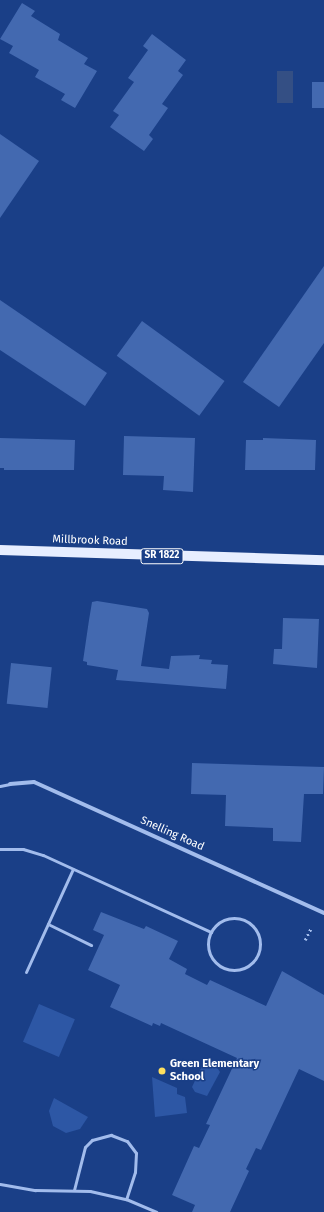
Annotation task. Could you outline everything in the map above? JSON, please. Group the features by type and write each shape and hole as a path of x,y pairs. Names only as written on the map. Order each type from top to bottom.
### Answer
{"main road":[{"name":"Millbrook Road","path":"0,550 324,560"}],"street":[{"name":"Snelling Road","path":"10,784 34,782 324,913"}],"lane":[{"path":"0,786 10,784"},
{"path":"0,849 23,849 73,869 211,932"},
{"path":"26,972 73,869"},
{"path":"231,918 248,922 259,934 260,942 256,959 242,969 233,970 221,966 212,957 209,949 211,932 223,920 231,918"},
{"path":"48,924 91,945"},
{"path":"74,1190 85,1147 92,1140 102,1136 115,1136 127,1141 136,1153 136,1163 126,1200"},
{"path":"0,1184 23,1189 90,1191 126,1200 156,1212"}],"path":[{"path":"306,940 311,928"}],"shaded area":[{"path":"277,71 293,71 293,103 277,103"},
{"path":"39,1004 75,1019 59,1057 23,1042"},
{"path":"203,1064 216,1066 220,1072 207,1096 195,1092 192,1087"},
{"path":"152,1077 177,1088 177,1094 185,1097 187,1113 155,1117"},
{"path":"54,1098 88,1117 80,1129 66,1133 53,1126 49,1111"}],"building":[{"path":"22,3 35,11 31,16 60,34 58,40 88,58 84,64 97,71 75,108 61,100 65,94 35,77 39,70 9,53 13,46 0,39"},
{"path":"152,34 186,60 178,71 183,75 162,104 168,108 149,135 153,139 144,151 110,127 119,115 113,111 134,82 128,78 148,50 143,46"},
{"path":"312,82 324,82 324,108 312,108"},
{"path":"0,134 39,161 0,218"},
{"path":"324,266 324,343 279,407 243,382"},
{"path":"0,300 107,373 85,406 0,350"},
{"path":"142,321 225,381 199,416 117,356"},
{"path":"124,436 195,438 193,492 163,490 164,476 123,475"},
{"path":"0,438 75,440 74,470 4,470 4,468 0,468"},
{"path":"263,438 316,440 315,470 245,470 246,440 263,440"},
{"path":"97,601 147,609 149,613 141,666 169,669 171,656 200,655 199,659 212,660 211,664 228,665 226,689 116,680 118,670 87,665 87,662 83,661 89,620 92,602"},
{"path":"283,618 319,619 317,668 273,664 274,649 282,649"},
{"path":"11,663 52,667 47,708 7,704"},
{"path":"192,763 324,767 323,794 304,794 301,842 273,841 273,828 225,826 226,795 191,794"},
{"path":"101,912 144,929 146,926 178,941 169,959 187,969 185,974 207,985 210,980 266,1006 282,971 324,995 324,1081 299,1069 261,1150 256,1148 246,1169 249,1171 230,1212 192,1212 195,1205 172,1195 194,1146 199,1148 210,1125 206,1124 237,1058 161,1023 160,1026 153,1023 152,1026 110,1007 120,985 88,970 104,935 93,930"}],"place":[{"name":"Green Elementary School","path":"162,1071"}]}
